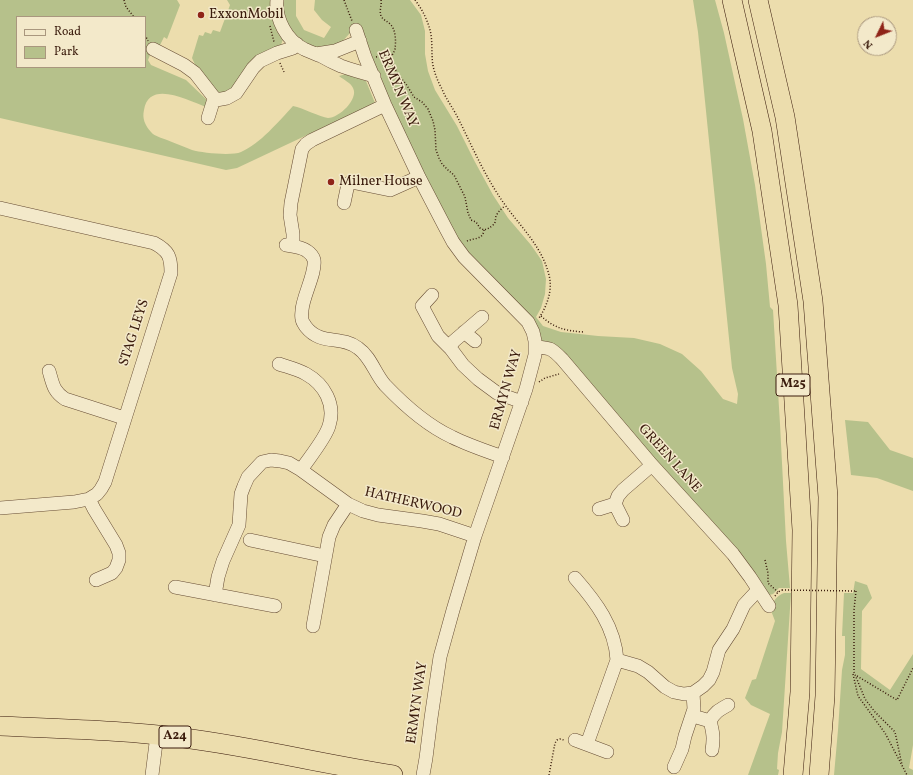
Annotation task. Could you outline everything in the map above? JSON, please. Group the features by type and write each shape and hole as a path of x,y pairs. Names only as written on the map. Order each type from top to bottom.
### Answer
{"highway":[{"name":"M25","path":"732,0 762,131 788,305 802,530 800,692 793,775"},
{"name":"M25","path":"758,0 785,117 813,301 828,497 825,696 819,775"},
{"name":"A24","path":"0,726 157,735 272,752 347,768 393,775"}],"street":[{"path":"277,0 278,14 281,25 297,44 304,49 341,66 374,76"},
{"path":"322,57 335,51 358,36"},
{"name":"ERMYN WAY","path":"358,36 385,105 419,177 445,227 458,249 469,262 528,322 533,332 536,347 522,402 475,536 452,610 440,657 423,775"},
{"path":"208,118 213,102 227,98 236,93 253,68 260,61 277,53 293,48 297,44"},
{"path":"153,49 184,65 195,73 216,100"},
{"path":"322,57 336,58 354,53 366,59"},
{"path":"385,105 312,140 302,149 291,203 290,216 293,234 290,246 306,250 314,260 314,268 302,306 301,318 307,328 316,336 327,340 341,340 352,343 360,349 368,358 383,383 413,412 439,431 453,438 503,457"},
{"path":"344,203 348,184 350,182 390,190 419,177"},
{"name":"STAG LEYS","path":"0,208 154,243 162,248 170,258 171,274 104,482 97,494 89,499"},
{"path":"432,295 422,306 438,336 451,349 463,365 478,379 497,393 522,402"},
{"path":"451,349 451,345 454,341 482,317"},
{"path":"464,332 476,341"},
{"name":"GREEN LANE","path":"536,347 549,348 555,352 652,465 733,554 758,590 774,597"},
{"path":"279,364 296,369 315,379 328,397 331,409 329,426 301,470"},
{"path":"49,371 55,390 65,399 124,418"},
{"name":"HATHERWOOD","path":"215,595 218,577 238,525 241,494 248,477 262,462 280,460 289,464 301,470 348,504 363,511 378,515 439,524 475,536"},
{"path":"622,520 615,504 618,496 652,465"},
{"path":"0,508 74,502 89,499 116,545 119,553 119,560 112,573 96,580"},
{"path":"313,626 329,537 334,525 348,504"},
{"path":"599,509 615,504"},
{"path":"250,540 325,556"},
{"path":"575,578 587,592 607,623 613,636 616,649 617,660 581,742 607,752"},
{"path":"175,588 275,606"},
{"path":"617,660 638,666 648,672 665,687 674,692 684,694 693,693 709,680 713,672 718,650 733,629 744,605 758,590"},
{"path":"674,766 682,750 685,736 693,716 693,693"},
{"path":"712,750 714,739 710,721 718,710 728,705"},
{"path":"693,716 710,721"},
{"path":"152,775 157,735"}],"path":[{"path":"124,0 126,8 133,16"},
{"path":"344,0 358,36"},
{"path":"381,0 382,3 380,12 384,20 392,26 396,41 395,49 390,60 399,76 414,96 428,109 433,121 436,150 439,158 442,164 454,175 465,197 468,214 471,220 476,222 480,228 484,230"},
{"path":"415,0 424,15 430,31 433,66 436,78 489,179 505,206 538,249 550,277 548,302 541,316 530,327"},
{"path":"270,24 270,31 284,72"},
{"path":"366,59 385,54 392,55"},
{"path":"458,249 466,242 481,237 484,230 495,223 499,211 505,206"},
{"path":"541,316 556,327 569,331 584,332"},
{"path":"526,389 545,378 556,374 566,373 578,379"},
{"path":"765,560 768,573 768,583 774,597 856,591 854,610 854,672 865,699 875,712 895,732 902,765"},
{"path":"907,775 885,733 858,696 853,674 897,700 913,668"},
{"path":"549,775 554,743 560,739 581,742"}],"green space":[{"path":"0,0 177,0 180,5 167,39 164,37 159,47 150,55 148,60 151,65 186,80 208,101 206,107 180,97 161,94 153,96 147,101 143,116 146,124 154,135 192,150 217,154 241,152 262,138 293,106 328,118 332,117 347,107 351,102 354,92 352,86 339,76 346,74 366,81 375,103 237,168 226,170 0,118"},
{"path":"227,0 274,0 283,39 281,45 250,62 228,92 218,94 197,69 192,58 199,35 203,36 205,32 211,34 213,30 220,32 230,5"},
{"path":"280,0 296,0 296,16 304,30 324,38 331,27 322,20 314,10 315,0 410,0 421,15 425,31 425,54 428,71 435,90 457,126 493,195 508,218 531,245 542,261 546,279 545,294 541,308 536,317 543,326 561,332 634,338 660,344 682,354 701,371 723,399 737,404 738,394 732,368 698,32 693,0 715,0 724,33 743,119 755,185 766,264 770,307 773,310 790,588 779,588 773,594 766,596 471,261 415,163 361,35 350,33 341,43 328,49 313,49 298,41 287,28"},
{"path":"845,420 868,422 890,450 913,458 913,491 877,478 851,475"},
{"path":"855,581 867,585 872,598 862,611 861,669 890,690 913,654 913,745 909,768 913,770 913,775 834,775 842,670 845,655 845,636 842,636 844,593 853,593"},
{"path":"784,593 791,593 782,732 778,753 777,769 779,770 778,775 748,775 770,714 751,705 745,698 752,680 756,679 775,621 770,608 777,597"}],"place":[{"name":"ExxonMobil","path":"201,15"},
{"name":"Milner House","path":"331,182"}]}
